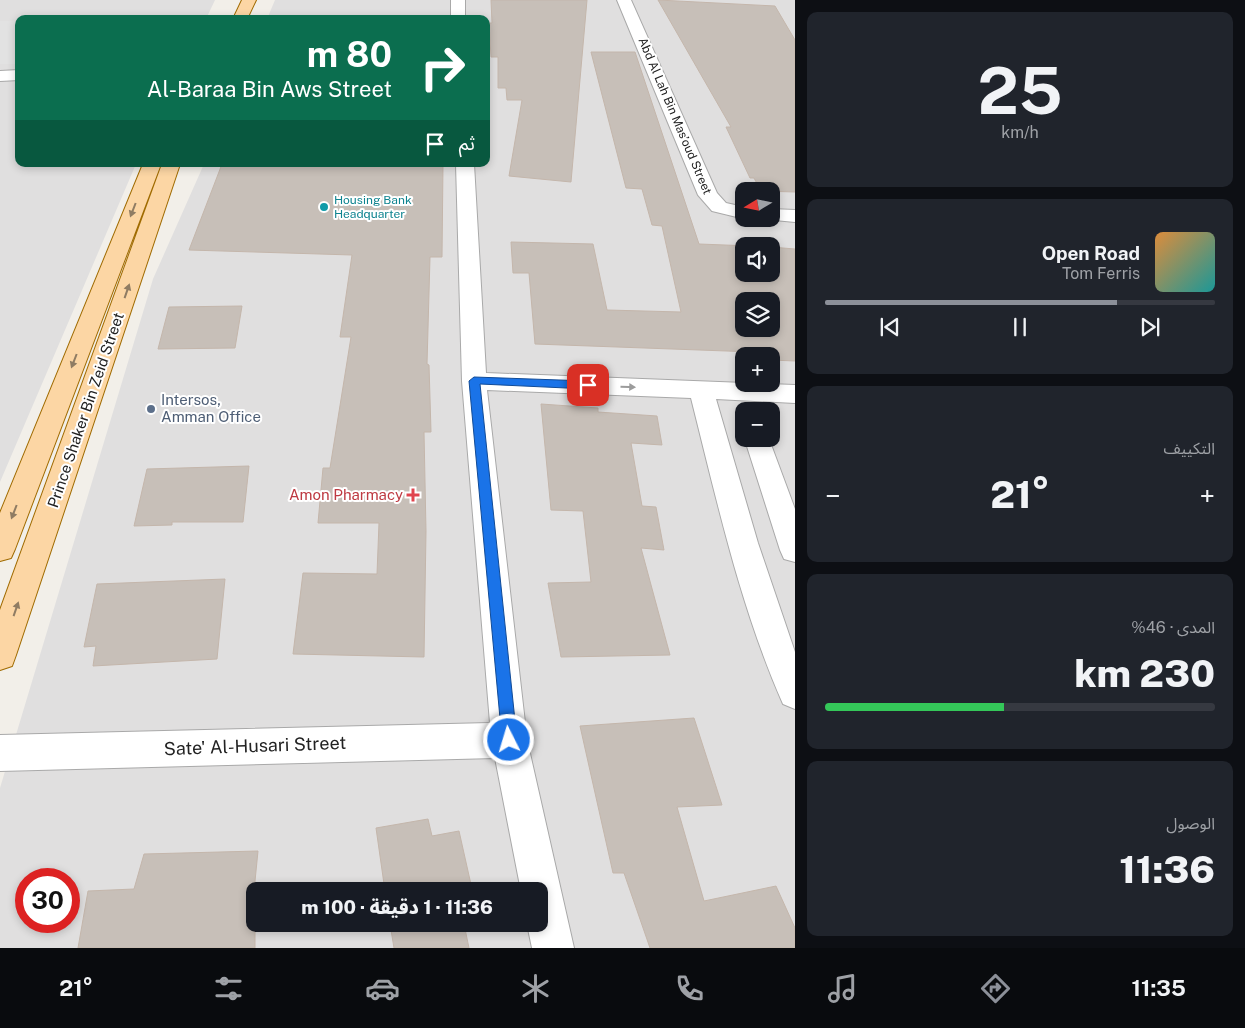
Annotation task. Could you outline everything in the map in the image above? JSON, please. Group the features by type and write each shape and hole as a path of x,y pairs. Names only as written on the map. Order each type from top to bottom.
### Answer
{"main road":[{"path":"242,15 249,0"},
{"name":"Prince Shaker Bin Zeid Street","path":"0,549 151,167"},
{"name":"Prince Shaker Bin Zeid Street","path":"0,655 170,167"}],"street":[{"path":"458,0 458,15"},
{"name":"Abd Al Lah Bin Mas’oud Street","path":"624,0 708,195 719,207 735,211"},
{"path":"0,76 15,75"},
{"path":"465,167 474,381 509,740 553,948"},
{"path":"780,215 795,216"},
{"path":"474,381 701,389 746,401 795,394"},
{"path":"701,389 737,523 774,643 795,693"},
{"path":"759,447 795,550"},
{"name":"Sate' Al-Husari Street","path":"0,753 509,740"}],"shaded area":[{"path":"0,0 215,0 208,15 15,15 15,167 135,167 0,482"},
{"path":"275,0 795,0 795,948 0,948 0,788 153,279 203,167 490,167 490,15 269,15"},
{"path":"0,21 15,21 15,64 0,64"}],"building":[{"path":"491,0 587,0 571,182 509,176 522,100 507,100 506,88 498,88 498,57 491,57 490,23 492,23"},
{"path":"658,0 775,6 795,40 795,192 780,192 780,182 756,182 754,178 750,178 726,127 731,127"},
{"path":"591,52 635,52 699,244 735,245 735,282 780,282 780,248 795,249 795,361 780,360 780,347 735,347 735,351 535,344 529,273 513,273 511,242 593,244 607,310 681,312 662,226 652,225 642,189 626,188"},
{"path":"221,167 443,167 442,257 430,257 427,364 429,365 431,432 424,432 426,531 424,657 293,654 303,573 377,574 379,523 318,523 323,468 330,468 351,337 340,337 352,255 189,250"},
{"path":"242,306 235,348 158,349 169,307"},
{"path":"541,404 598,408 598,412 657,416 662,445 631,443 642,506 656,507 664,550 641,548 670,655 561,657 548,583 591,582 583,511 551,510"},
{"path":"249,466 243,522 172,522 172,525 134,526 147,469"},
{"path":"225,579 217,659 93,666 96,646 84,647 97,584"},
{"path":"694,718 722,805 677,807 704,901 776,886 795,928 795,948 650,948 624,873 613,873 580,726"},
{"path":"428,819 432,836 459,831 470,882 384,882 376,828"},
{"path":"258,851 255,882 246,882 246,932 255,932 255,948 78,948 88,891 134,889 144,854"},
{"path":"391,932 466,932 469,948 394,948"}],"place":[{"name":"Housing Bank Headquarter","path":"324,207"},
{"name":"Intersos, Amman Office","path":"151,409"},
{"name":"Amon Pharmacy","path":"413,495"}],"route":[{"path":"509,740 474,381 588,385"}]}
